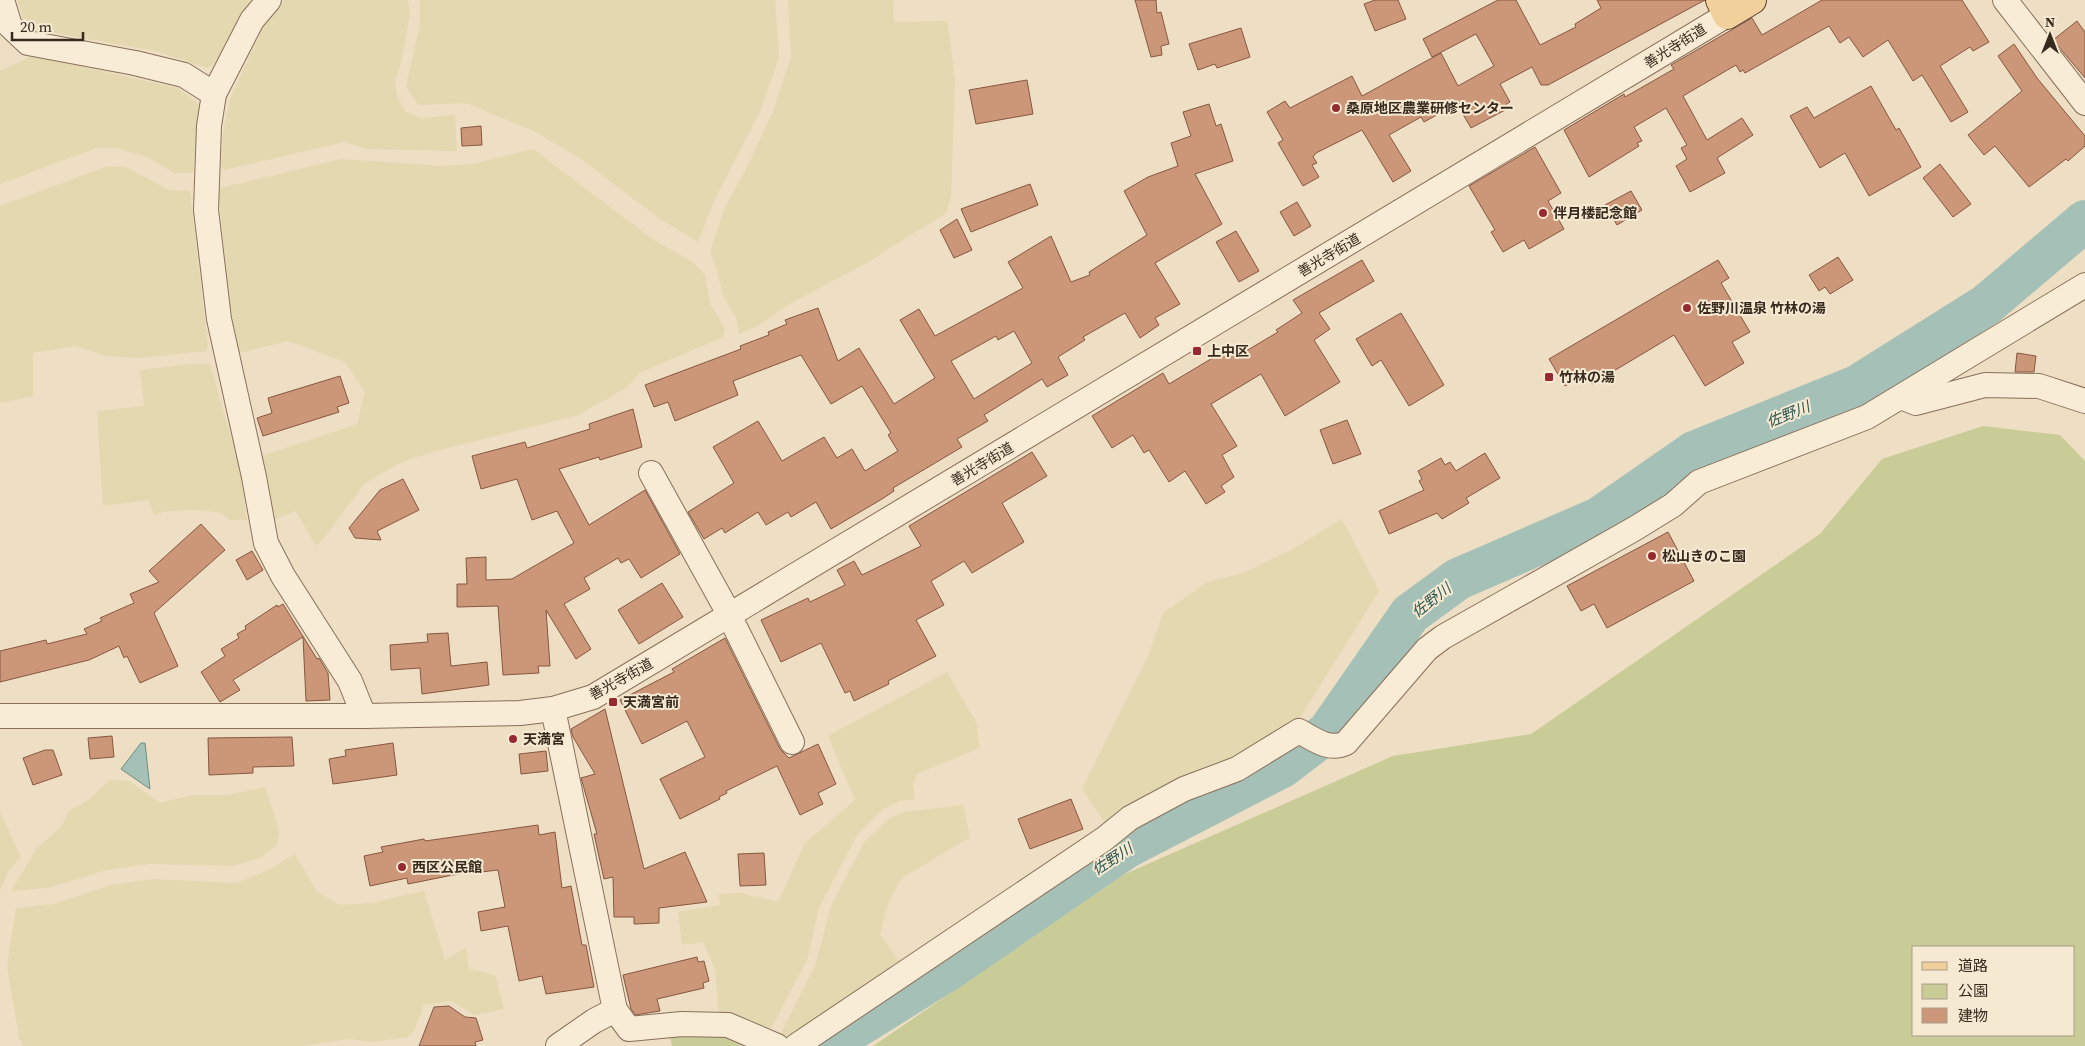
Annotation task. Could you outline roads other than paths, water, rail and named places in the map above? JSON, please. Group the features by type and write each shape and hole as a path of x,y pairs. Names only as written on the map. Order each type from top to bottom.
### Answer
{"main road":[{"path":"1723,8 1752,0"}],"street":[{"path":"2,0 10,26 28,42 184,75 214,94"},
{"path":"268,0 252,20 214,94 209,126 206,210 219,319 254,477 266,543 283,576 350,682 364,716"},
{"path":"2005,0 2085,103"},
{"name":"善光寺街道","path":"0,716 364,716 520,713 553,709 593,697 730,616 1723,8"},
{"path":"796,1046 1104,839 1130,818 1184,788 1237,769 1298,731 1327,746 1337,747 1346,743 1427,649 1442,637 1634,529 1672,505 1699,482 1867,417 2085,285"},
{"path":"1901,397 1916,403 1985,385 2039,386 2085,401"},
{"path":"650,473 730,616 792,742"},
{"path":"553,709 615,1010 629,1029 682,1024 728,1025 777,1046"},
{"path":"558,1046 594,1021 615,1010"}],"water":[{"path":"141,743 145,743 150,789 121,769"}],"waterway":[{"name":"佐野川","path":"826,1046 948,970 1127,847 1282,767 1328,732 1410,614 1458,579 1599,518 1694,452 1857,386 1986,305 2085,221"}],"place":[{"name":"桑原地区農業研修センター","path":"1336,108"},
{"name":"伴月楼記念館","path":"1543,213"},
{"name":"佐野川温泉 竹林の湯","path":"1687,308"},
{"name":"上中区","path":"1197,351"},
{"name":"竹林の湯","path":"1549,377"},
{"name":"松山きのこ園","path":"1652,556"},
{"name":"天満宮前","path":"613,702"},
{"name":"天満宮","path":"513,739"},
{"name":"西区公民館","path":"402,867"}]}
